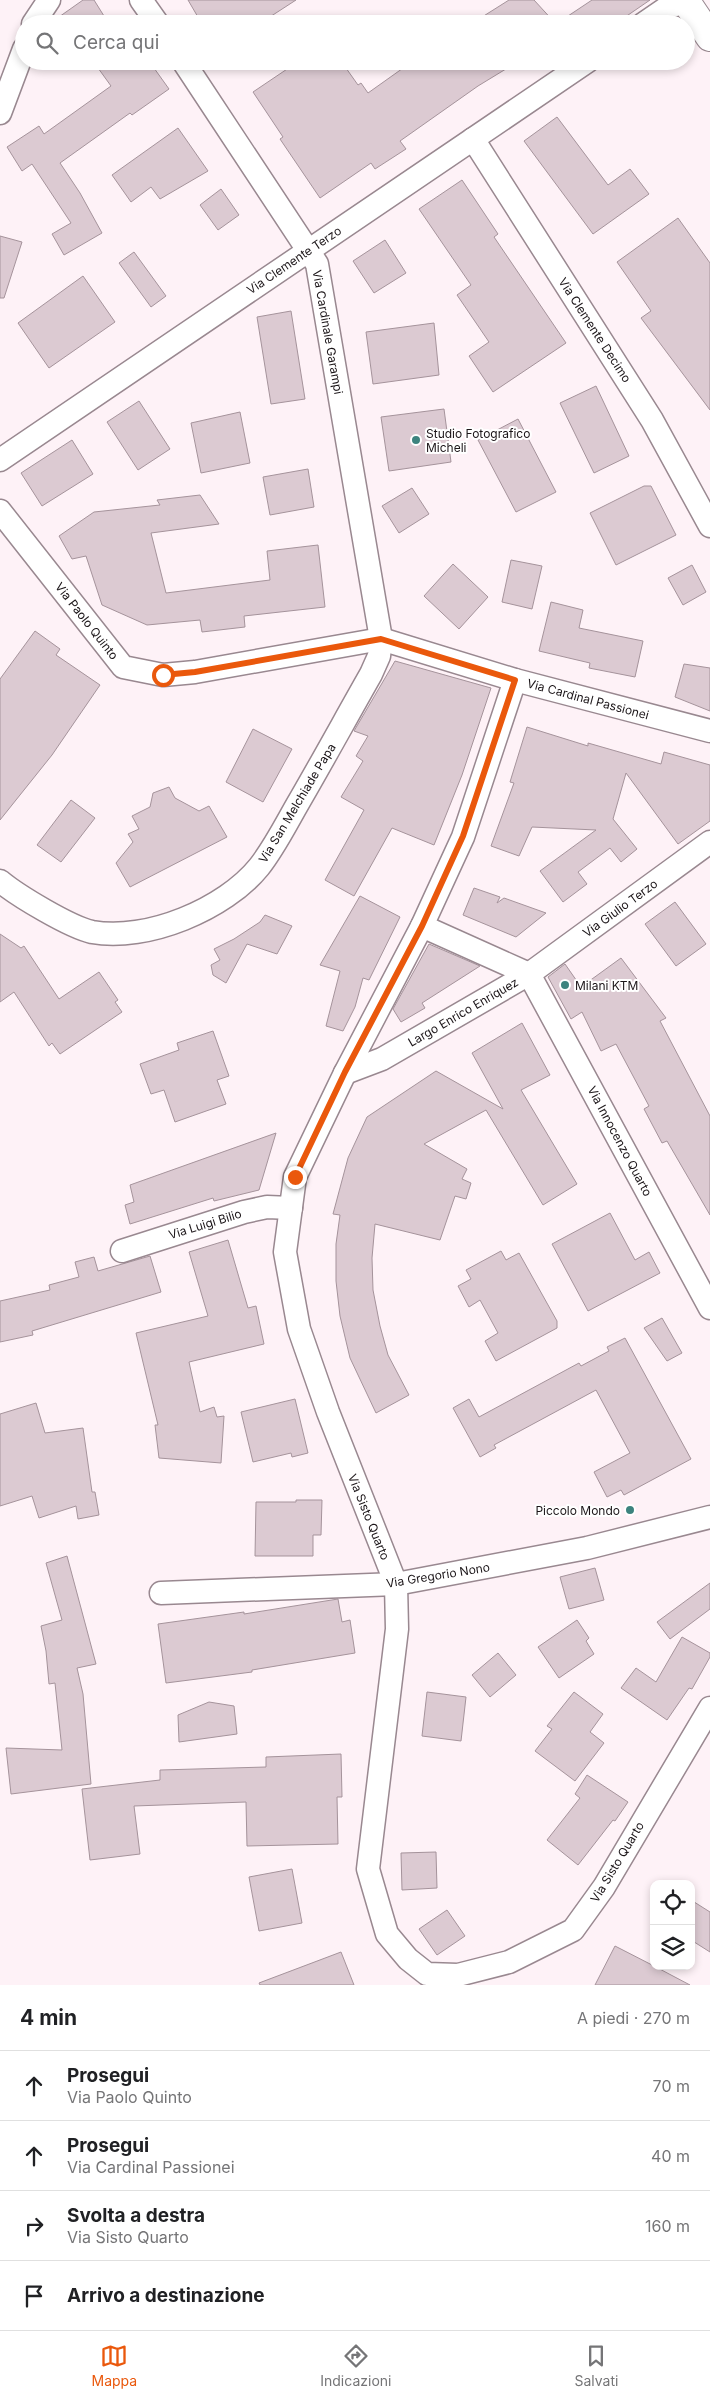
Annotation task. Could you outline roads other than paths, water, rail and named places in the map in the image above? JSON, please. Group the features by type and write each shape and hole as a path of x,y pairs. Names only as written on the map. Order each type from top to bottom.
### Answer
{"main road":[{"path":"686,0 710,37"}],"street":[{"path":"39,15 49,0"},
{"path":"142,0 152,15"},
{"path":"657,15 686,0"},
{"path":"0,113 16,70"},
{"name":"Via Cardinale Garampi","path":"189,70 317,264 381,639"},
{"name":"Via Clemente Terzo","path":"0,460 575,70"},
{"name":"Via Clemente Decimo","path":"473,140 652,420 710,526"},
{"name":"Via Paolo Quinto","path":"0,511 123,667 163,675 195,672 381,639"},
{"name":"Via Cardinal Passionei","path":"381,639 515,680 710,732"},
{"name":"Via San Melchiade Papa","path":"0,881 69,923 92,932 106,933 158,927 195,914 222,899 248,878 271,850 373,669 379,656 381,639"},
{"name":"Via Sisto Quarto","path":"515,680 463,836 422,926 345,1072 295,1177 285,1252 299,1329 328,1412 396,1584 397,1629 368,1869 387,1934 408,1959 427,1974 458,1975 509,1962 572,1930 604,1887 710,1708"},
{"name":"Via Giulio Terzo","path":"529,974 710,842"},
{"name":"Largo Enrico Enriquez","path":"422,926 529,974"},
{"name":"Largo Enrico Enriquez","path":"345,1072 382,1059 529,974"},
{"name":"Via Innocenzo Quarto","path":"529,974 710,1308"},
{"name":"Via Luigi Bilio","path":"122,1251 267,1206 291,1208"},
{"name":"Via Gregorio Nono","path":"161,1593 396,1584 587,1548 710,1517"}],"place":[{"name":"Studio Fotografico Micheli","path":"416,440"},
{"name":"Milani KTM","path":"565,985"},
{"name":"Piccolo Mondo","path":"630,1510"}]}
